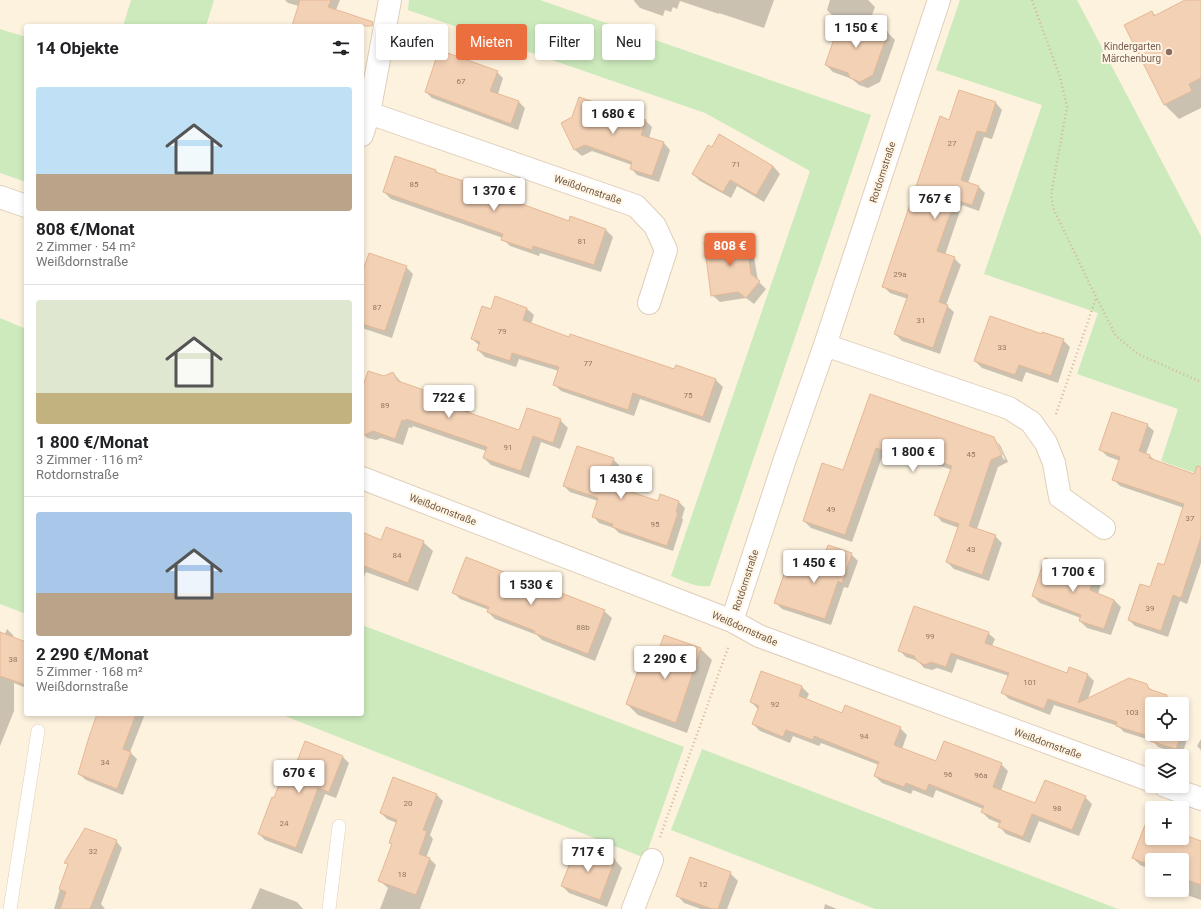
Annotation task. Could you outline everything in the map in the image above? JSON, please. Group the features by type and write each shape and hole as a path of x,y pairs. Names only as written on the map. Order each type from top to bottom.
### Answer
{"street":[{"path":"364,129 369,113 390,0"},
{"name":"Rotdornstraße","path":"732,621 939,0"},
{"name":"Weißdornstraße","path":"369,113 636,206 654,226 666,250 649,303"},
{"path":"0,197 24,205"},
{"path":"825,345 1009,408 1031,422 1046,444 1054,463 1060,497 1104,528"},
{"name":"Weißdornstraße","path":"364,479 732,621 760,636 1145,778"},
{"path":"1184,793 1201,799"},
{"path":"633,909 652,860"}],"lane":[{"path":"10,909 38,731"},
{"path":"329,909 339,826"}],"path":[{"path":"1032,0 1060,77 1067,107 1051,195 1054,210 1116,336 1138,354 1201,382"},
{"path":"1046,444 1096,297"},
{"name":"Rotdornstraße","path":"652,860 727,652 732,621"}],"green space":[{"path":"131,0 214,0 207,24 124,24"},
{"path":"409,0 540,0 609,24 602,24 602,60 655,60 655,40 871,115 710,586 695,585 671,576 810,171 705,113 552,60 594,60 594,24 535,24 535,54 527,51 527,24 456,24 456,27 408,10"},
{"path":"960,0 1077,0 1201,236 1201,475 1161,461 1178,409 1077,374 1098,313 984,274 1042,105 936,70"},
{"path":"0,29 24,36 24,181 0,173"},
{"path":"0,318 24,328 24,613 0,604"},
{"path":"364,626 684,747 645,858 285,716 364,716"},
{"path":"702,749 1118,909 875,909 671,830"}],"building":[{"path":"300,0 331,0 328,7 373,22 372,26 364,26 364,24 293,24"},
{"name":"Kindergarten Märchenburg","path":"1185,0 1201,0 1201,78 1189,84 1192,91 1164,105 1124,25 1152,11 1154,16"},
{"path":"842,16 888,32 873,75 860,82 850,78 848,73 825,65"},
{"path":"448,53 456,56 456,60 467,60 498,71 490,91 519,101 511,124 425,92 436,60 448,60"},
{"path":"959,90 996,102 986,133 977,131 961,180 979,186 972,205 955,200 937,251 955,257 939,302 948,305 933,348 894,334 908,295 882,287 940,116 949,120"},
{"path":"579,97 646,120 641,135 664,142 652,176 630,169 632,162 585,145 574,150 561,123 572,117"},
{"path":"719,134 773,166 756,195 730,180 723,192 692,174 708,145 712,147"},
{"path":"395,156 436,170 435,172 517,198 516,202 569,221 570,216 606,229 594,265 533,246 532,250 501,240 503,234 383,192"},
{"path":"746,236 751,274 760,281 746,298 738,292 711,296 704,242"},
{"path":"369,253 407,266 385,331 364,325 364,267"},
{"path":"495,296 527,308 523,320 569,337 570,334 674,369 676,365 716,379 703,417 633,393 628,410 553,385 559,367 512,353 510,361 477,350 480,342 471,339 482,306 491,309"},
{"path":"990,316 1042,334 1042,332 1064,339 1051,376 1019,365 1015,375 974,361"},
{"path":"368,371 384,376 393,372 398,381 438,395 439,391 464,399 461,410 519,430 527,408 561,419 553,443 533,436 521,471 483,458 487,447 406,419 405,421 402,420 395,439 373,431 364,435 364,383"},
{"path":"870,394 994,437 1002,455 991,460 969,526 996,535 982,575 946,562 959,524 934,515 952,466 911,452 908,459 876,448 845,535 803,521 822,463 843,470"},
{"path":"1112,412 1148,424 1139,451 1150,455 1149,458 1194,474 1197,466 1201,467 1201,537 1181,598 1173,595 1161,631 1128,620 1140,584 1150,587 1158,563 1164,565 1184,504 1112,480 1120,457 1099,450"},
{"path":"577,446 614,458 605,483 658,501 660,494 679,501 676,512 678,513 667,546 612,527 613,524 592,517 598,498 563,486"},
{"path":"386,527 424,541 408,583 364,566 364,533 381,540"},
{"path":"828,545 852,553 842,583 838,581 825,619 774,603 788,563 818,573"},
{"path":"466,557 504,572 502,579 548,596 551,589 605,610 588,654 534,633 535,631 487,612 489,607 452,593"},
{"path":"1045,558 1095,576 1090,590 1114,600 1104,629 1079,621 1081,615 1032,596"},
{"path":"914,606 989,632 985,643 1067,673 1069,667 1088,674 1078,703 1129,678 1147,684 1149,689 1167,695 1166,697 1145,697 1145,735 1116,726 1117,722 1048,699 1044,709 1001,693 1009,673 951,653 946,667 931,662 925,665 917,661 914,656 898,651"},
{"path":"0,632 24,641 24,684 0,676"},
{"path":"664,635 701,648 676,723 626,704 640,665 652,669"},
{"path":"761,671 802,686 799,696 842,713 845,705 901,727 894,745 936,761 944,741 1002,763 993,787 1035,803 1045,780 1086,796 1072,830 1032,814 1023,837 998,827 1001,821 981,812 984,806 929,784 926,791 906,783 904,787 874,776 879,762 814,736 813,740 786,730 783,737 752,724 759,706 750,702"},
{"path":"96,716 135,716 123,749 131,752 117,789 78,774"},
{"path":"305,741 343,756 329,792 318,788 296,848 258,834 272,797 274,798 283,774 291,777"},
{"path":"1150,741 1179,741 1176,749"},
{"path":"393,777 437,794 423,830 427,831 419,854 430,858 416,895 378,881 392,844 389,843 397,820 380,813"},
{"path":"1145,825 1145,845 1189,845 1189,837 1201,841 1201,885 1189,881 1189,853 1145,853 1145,863 1132,858"},
{"path":"85,828 117,840 90,909 60,909 66,892 59,889 68,864 64,863"},
{"path":"577,845 615,859 600,900 561,886"},
{"path":"690,857 731,872 718,909 712,909 676,896"}],"place":[{"name":"Kindergarten Märchenburg","path":"1169,52"}]}
